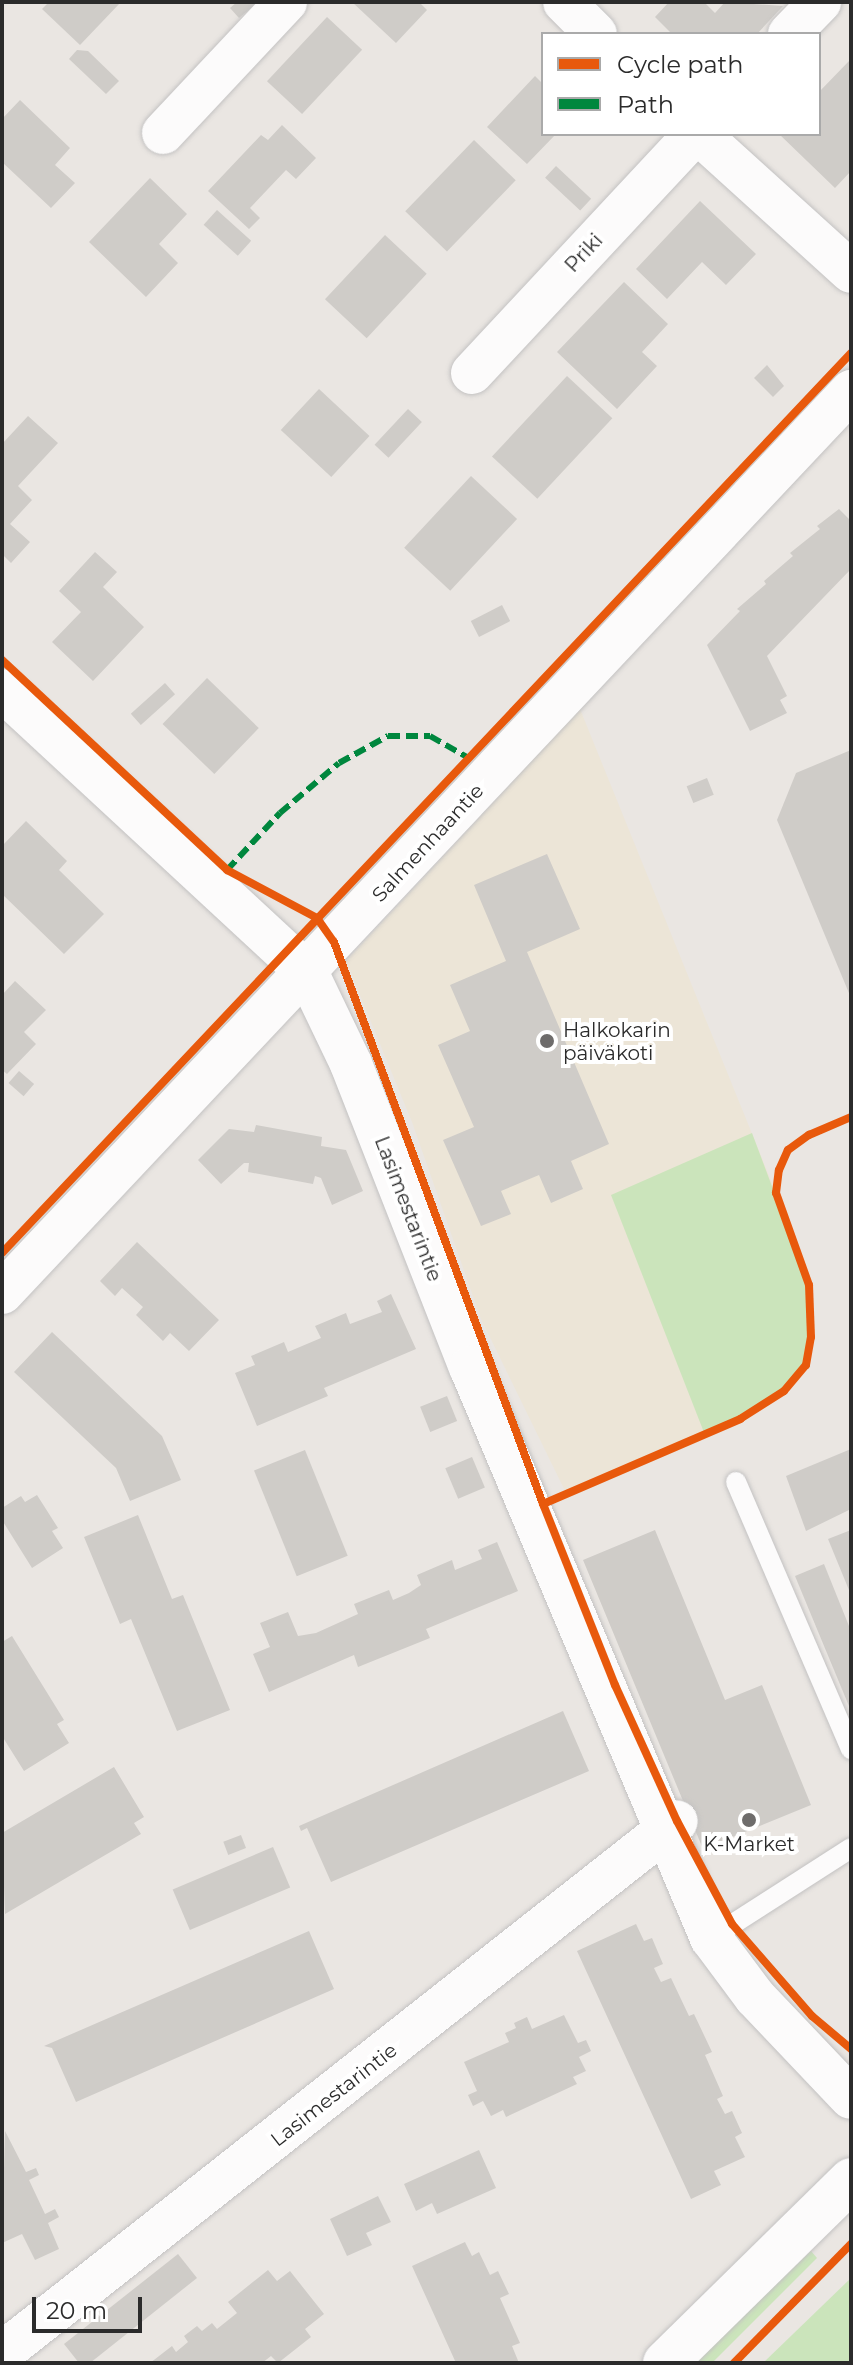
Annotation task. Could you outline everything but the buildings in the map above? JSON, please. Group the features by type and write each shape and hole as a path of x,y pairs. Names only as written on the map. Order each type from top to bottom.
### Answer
{"street":[{"path":"163,133 286,2"},
{"path":"564,2 594,32"},
{"path":"791,32 820,2"},
{"name":"Priki","path":"472,373 695,136"},
{"name":"Priki","path":"699,136 851,272"},
{"name":"Salmenhaantie","path":"2,1293 851,391"},
{"name":"Lasimestarintie","path":"2,690 307,972 351,1064 670,1827 711,1938 755,1997 851,2098"},
{"name":"Lasimestarintie","path":"2,2353 670,1827"},
{"path":"665,2363 851,2180"}],"lane":[{"path":"736,1482 851,1749"},
{"path":"711,1938 851,1848"}],"shaded area":[{"name":"Halkokarin päiväkoti","path":"580,709 776,1193 809,1285 811,1337 806,1365 784,1391 740,1419 567,1495 481,1319 412,1122 346,961"}],"green space":[{"path":"752,1133 809,1285 811,1337 806,1365 784,1391 705,1435 611,1195"},
{"path":"811,2251 817,2258 712,2363 694,2363"},
{"path":"851,2278 851,2363 763,2363"}],"marked path":[{"path":"227,870 280,813 339,763 388,736 430,736 467,757"}],"cycle path":[{"path":"2,1253 851,353"},
{"path":"2,660 227,870 317,918 334,942 543,1504 615,1685 677,1821 732,1924 812,2016 851,2049"},
{"path":"543,1504 740,1419 784,1391 806,1365 811,1337 809,1285 776,1193 779,1170 788,1150 809,1135 851,1117"},
{"path":"734,2363 851,2244"}],"place":[{"name":"Halkokarin päiväkoti","path":"547,1041"},
{"name":"K-Market","path":"749,1820"}]}
